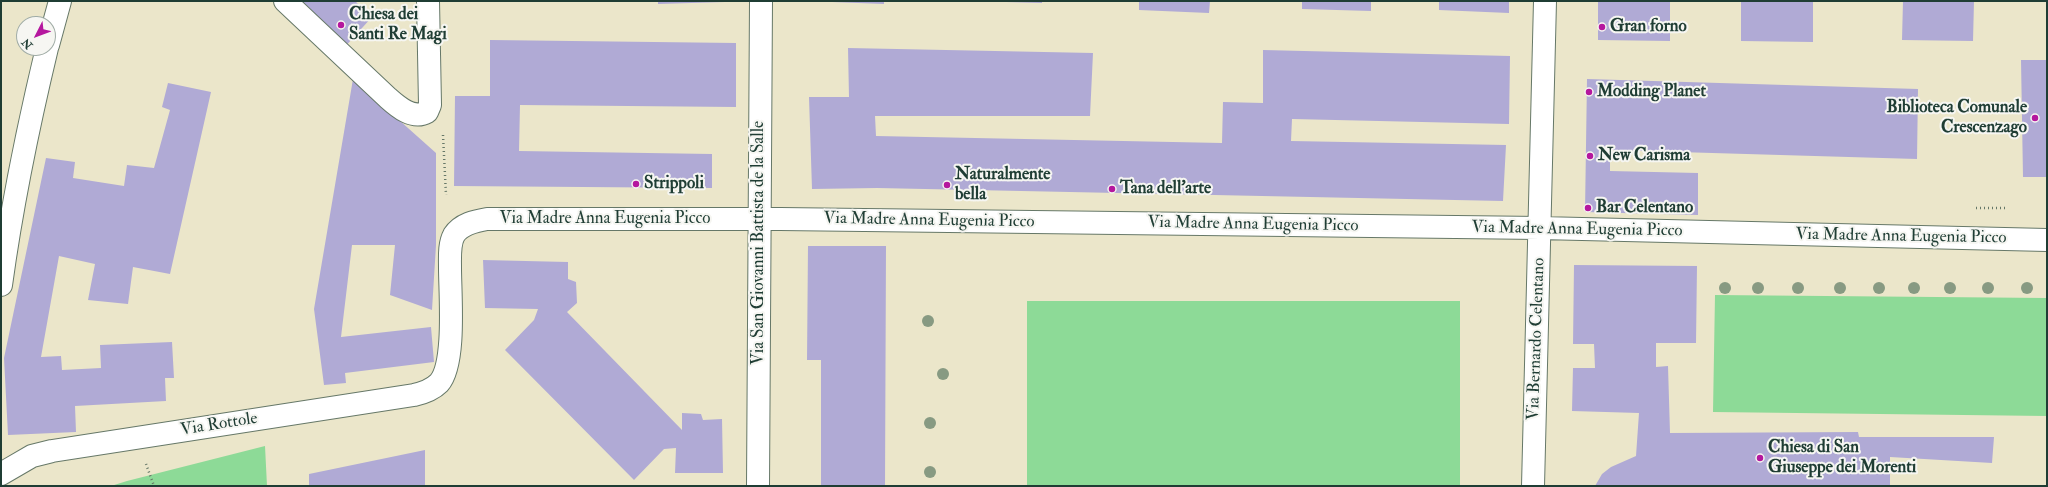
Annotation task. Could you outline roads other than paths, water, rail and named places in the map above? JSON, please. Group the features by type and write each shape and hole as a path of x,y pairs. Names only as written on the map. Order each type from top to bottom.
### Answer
{"street":[{"path":"56,16 60,1"},
{"path":"285,1 393,102 412,114 423,115 427,112 430,105 428,1"},
{"name":"Via San Giovanni Battista de la Salle","path":"758,486 760,1"},
{"name":"Via Bernardo Celentano","path":"1533,486 1545,1"},
{"path":"1,285 11,210 26,134 45,56"},
{"name":"Via Madre Anna Eugenia Picco","path":"439,382 448,362 450,346 450,252 454,235 460,228 486,219 759,220 1540,228 2047,240"},
{"name":"Via Rottole","path":"1,474 32,456 52,451 414,395 427,391 439,382"}],"place":[{"name":"Chiesa dei Santi Re Magi","path":"341,25"},
{"name":"Gran forno","path":"1602,27"},
{"name":"Modding Planet","path":"1589,92"},
{"name":"Biblioteca Comunale Crescenzago","path":"2035,118"},
{"name":"New Carisma","path":"1590,156"},
{"name":"Strippoli","path":"636,184"},
{"name":"Naturalmente bella","path":"947,185"},
{"name":"Tana dell'arte","path":"1112,189"},
{"name":"Bar Celentano","path":"1588,208"},
{"name":"Chiesa di San Giuseppe dei Morenti","path":"1760,458"}]}
